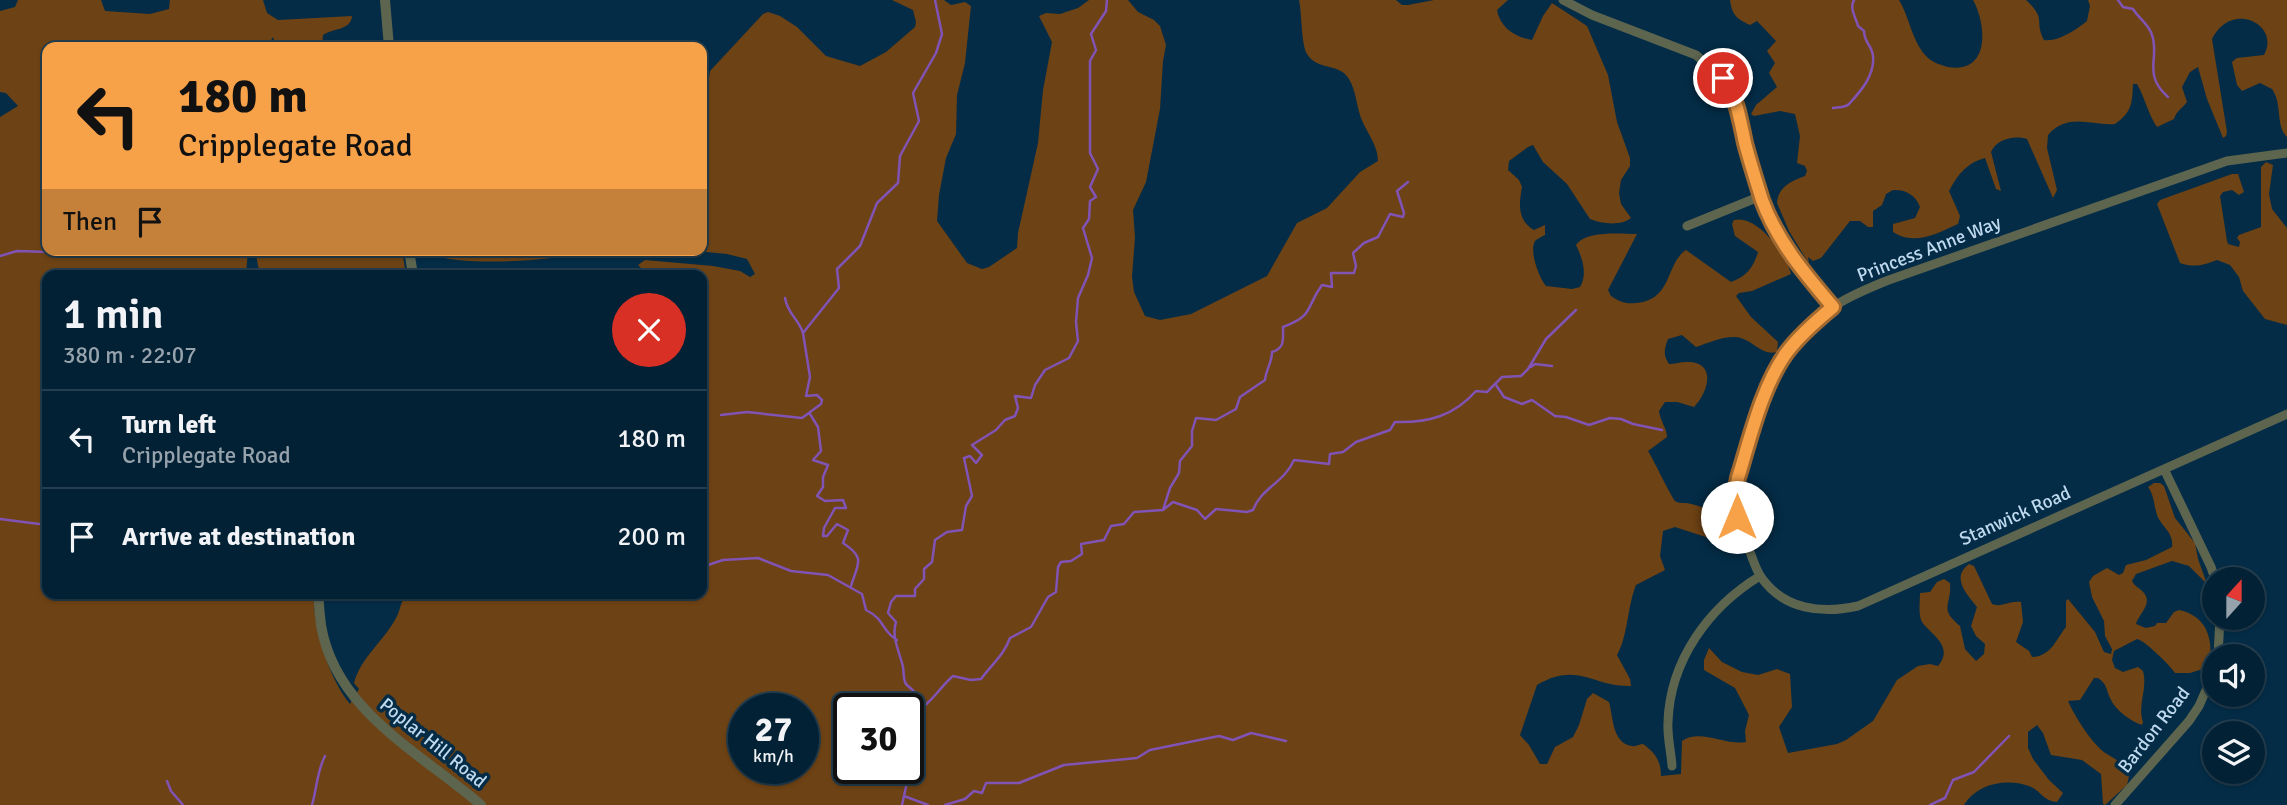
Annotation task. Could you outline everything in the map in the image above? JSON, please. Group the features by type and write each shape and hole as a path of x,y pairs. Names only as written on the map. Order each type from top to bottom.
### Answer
{"street":[{"path":"385,0 389,42"},
{"path":"1563,0 1612,23 1696,55 1730,88 1761,196 1774,228 1833,307"},
{"name":"Princess Anne Way","path":"1760,576 1737,517 1735,493 1738,478 1769,385 1778,367 1798,338 1833,307 1886,281 2227,161 2287,153"},
{"path":"1687,226 1761,196"},
{"name":"Stanwick Road","path":"1760,576 1780,596 1802,607 1827,611 1858,606 2165,471 2287,414"},
{"path":"2165,471 2211,567"},
{"path":"1672,766 1668,724 1670,705 1683,659 1701,628 1721,604 1736,590 1760,576"},
{"name":"Poplar Hill Road","path":"319,599 325,643 336,671 353,697 386,730 481,805"},
{"name":"Bardon Road","path":"2115,805 2189,720 2202,699"}],"shaded area":[{"path":"18,0 101,0 105,11 150,14 169,9 170,0 263,0 267,13 278,20 352,16 349,24 323,35 322,42 274,42 273,37 270,42 42,42 42,256 248,256 246,270 42,270 42,599 314,599 323,651 335,681 350,704 359,689 354,683 357,674 398,615 403,599 707,599 707,270 644,270 638,265 645,260 713,266 740,271 750,277 755,274 747,259 707,252 707,90 710,71 763,14 768,12 797,27 826,56 860,66 886,52 915,27 913,10 892,0 944,0 951,5 965,2 971,6 965,63 957,95 956,134 946,158 937,221 967,263 982,269 1017,248 1038,143 1043,90 1052,42 1039,16 1046,13 1060,14 1078,8 1089,0 1128,0 1138,12 1160,26 1166,45 1160,109 1146,182 1133,210 1135,237 1132,277 1134,292 1145,316 1160,320 1191,314 1267,276 1297,223 1327,208 1360,172 1378,161 1376,149 1362,121 1348,78 1341,71 1315,62 1307,54 1299,0 1396,0 1402,5 1408,5 1434,0 1508,0 1497,10 1501,21 1514,34 1532,40 1552,3 1587,26 1608,75 1617,122 1630,158 1630,166 1621,180 1619,193 1621,204 1631,218 1611,223 1590,219 1567,184 1543,162 1533,145 1509,161 1508,170 1519,180 1522,187 1522,216 1534,230 1545,225 1545,235 1535,241 1533,251 1538,271 1546,286 1572,289 1580,287 1584,271 1576,245 1581,240 1596,235 1637,234 1608,290 1611,296 1626,303 1648,300 1663,289 1679,256 1686,250 1731,282 1745,274 1758,252 1735,236 1732,224 1734,220 1752,223 1770,238 1784,257 1791,274 1736,296 1751,317 1778,342 1777,352 1767,352 1736,337 1696,347 1682,335 1668,339 1665,352 1669,364 1686,362 1703,367 1706,372 1706,386 1694,407 1665,402 1659,411 1667,437 1648,451 1675,501 1711,512 1723,525 1721,536 1715,540 1675,527 1663,531 1660,556 1665,570 1636,585 1617,655 1631,686 1574,675 1551,678 1537,685 1520,735 1540,764 1547,764 1555,747 1573,737 1587,699 1593,693 1609,702 1614,728 1625,744 1643,744 1654,754 1659,762 1661,776 1681,774 1682,741 1689,737 1746,742 1745,731 1749,715 1735,688 1704,670 1704,660 1709,648 1722,662 1742,672 1758,675 1777,669 1790,674 1792,707 1779,727 1788,753 1846,740 1873,721 1897,680 1918,666 1938,666 1943,659 1943,646 1922,622 1920,612 1920,593 1930,592 1937,582 1944,579 1950,583 1948,611 1960,626 1965,649 1976,661 1984,654 1985,644 1976,636 1971,626 1977,607 1961,581 1961,575 1969,564 1974,566 1992,604 2021,602 2023,622 2016,642 2029,651 2032,657 2049,650 2066,627 2068,599 2095,632 2104,652 2111,654 2112,649 2105,636 2104,621 2092,597 2089,582 2093,576 2107,568 2119,575 2123,573 2126,565 2146,560 2172,547 2171,538 2157,515 2148,487 2154,483 2164,486 2175,518 2195,543 2202,579 2189,566 2172,561 2136,574 2132,581 2144,593 2147,601 2136,624 2146,628 2157,623 2166,623 2174,612 2179,610 2189,613 2202,623 2202,630 2207,631 2210,644 2202,644 2202,669 2190,673 2175,673 2157,653 2137,639 2114,651 2112,660 2115,668 2123,672 2138,667 2143,671 2142,725 2119,711 2105,685 2098,678 2094,678 2080,700 2068,701 2090,737 2120,763 2129,776 2127,785 2105,805 2101,774 2082,760 2051,755 2037,725 2028,732 2028,748 2049,780 2063,793 2057,802 2049,800 2029,786 2001,783 1976,792 1964,805 0,805 0,117 18,106 6,93 0,92 0,11 15,7"},
{"path":"1730,0 1899,0 1918,45 1928,58 1948,67 1962,67 1972,63 1982,46 1981,22 1973,0 2026,0 2038,16 2044,40 2049,40 2067,35 2087,21 2090,6 2088,0 2287,0 2287,137 2281,127 2272,89 2260,83 2242,91 2237,85 2232,62 2237,58 2264,55 2266,34 2252,21 2231,21 2220,27 2212,39 2227,132 2223,138 2207,99 2198,67 2190,72 2182,87 2187,102 2174,119 2157,127 2137,84 2133,84 2130,107 2125,116 2115,124 2072,122 2056,128 2048,135 2047,148 2057,190 2053,198 2027,139 2006,139 1997,144 1991,152 2001,191 1996,189 1985,158 1968,166 1952,185 1949,191 1960,216 1958,224 1926,237 1909,238 1893,232 1893,224 1915,218 1920,207 1910,194 1893,190 1886,194 1882,205 1873,211 1873,227 1860,221 1850,221 1821,258 1813,261 1808,257 1809,264 1789,231 1777,203 1783,189 1805,176 1807,171 1805,166 1797,163 1800,136 1795,114 1780,111 1754,116 1751,114 1756,105 1777,87 1769,73 1775,63 1767,51 1776,41 1757,21 1750,25 1738,18"},
{"path":"2266,162 2273,165 2269,194 2272,209 2287,228 2287,325 2265,319 2243,291 2239,277 2230,265 2217,260 2199,265 2180,263 2157,204 2160,200 2238,174 2244,192 2239,195 2232,190 2223,192 2220,196 2228,244 2239,247 2239,235 2261,227 2261,167"},
{"path":"256,256 403,256 405,270 259,270"},
{"path":"436,256 554,256 520,261 448,259"}],"waterway":[{"path":"803,333 839,288 837,269 860,246 877,203 898,183 900,156 919,121 913,93 936,53 942,34 935,0"},
{"path":"916,693 904,680 895,639 896,622 888,613 891,602 896,596 915,596 915,589 924,579 924,569 932,562 935,540 947,532 962,530 966,506 972,496 964,458 970,456 976,463 982,455 972,445 996,430 1005,420 1015,416 1018,408 1015,396 1031,398 1035,385 1045,370 1069,358 1078,341 1078,298 1092,258 1083,228 1089,219 1090,201 1096,197 1090,187 1098,169 1090,153 1090,61 1096,50 1091,34 1106,11 1107,0"},
{"path":"1833,108 1849,104 1872,70 1872,52 1864,31 1858,26 1852,6 1854,0"},
{"path":"2118,0 2123,7 2133,9 2150,31 2154,43 2156,81 2168,97"},
{"path":"1163,510 1170,488 1179,473 1180,461 1192,446 1192,431 1196,418 1216,420 1236,409 1240,397 1265,380 1272,352 1282,343 1283,327 1305,315 1322,285 1332,287 1331,273 1354,273 1356,266 1353,253 1364,243 1378,237 1390,214 1403,217 1397,191 1408,182"},
{"path":"0,256 17,251 42,252"},
{"path":"721,415 747,412 802,418 821,404 822,400 817,395 806,396 810,377 803,333 788,309 785,298"},
{"path":"924,706 953,676 981,679 1010,638 1031,627 1048,597 1056,592 1058,567 1061,562 1071,561 1082,554 1081,544 1104,540 1111,526 1124,524 1134,512 1163,510 1173,502 1197,510 1205,519 1216,509 1247,512 1253,510 1261,496 1290,468 1294,460 1329,464 1330,454 1343,452 1356,442 1390,430 1395,422 1440,416 1459,407 1476,391 1487,392 1502,377 1521,376 1546,339 1576,310"},
{"path":"1531,367 1535,364 1552,366"},
{"path":"1496,385 1504,397 1522,404 1532,400 1555,416 1589,425 1610,418 1621,419 1662,430"},
{"path":"810,414 818,427 821,451 813,460 828,465 823,477 823,487 817,496 825,501 843,500 846,508 835,508 824,528 823,536 827,536 837,524 848,530 843,543 855,553 858,562 851,586"},
{"path":"0,519 42,524"},
{"path":"707,565 723,560 758,558 791,571 828,575 862,594 866,610 897,640"},
{"path":"945,805 965,799 974,791 982,793 986,783 1019,783 1064,765 1137,758 1150,750 1219,736 1233,740 1251,733 1286,741"},
{"path":"1930,805 1945,798 1953,780 1974,772 2009,736"},
{"path":"312,805 325,756"},
{"path":"167,781 171,791 183,805"},
{"path":"902,805 907,784"},
{"path":"904,796 928,805"}],"route":[{"path":"1723,78 1736,103 1746,147 1774,228 1792,256 1833,307 1798,338 1769,385 1738,478 1735,493 1737,517"}]}
